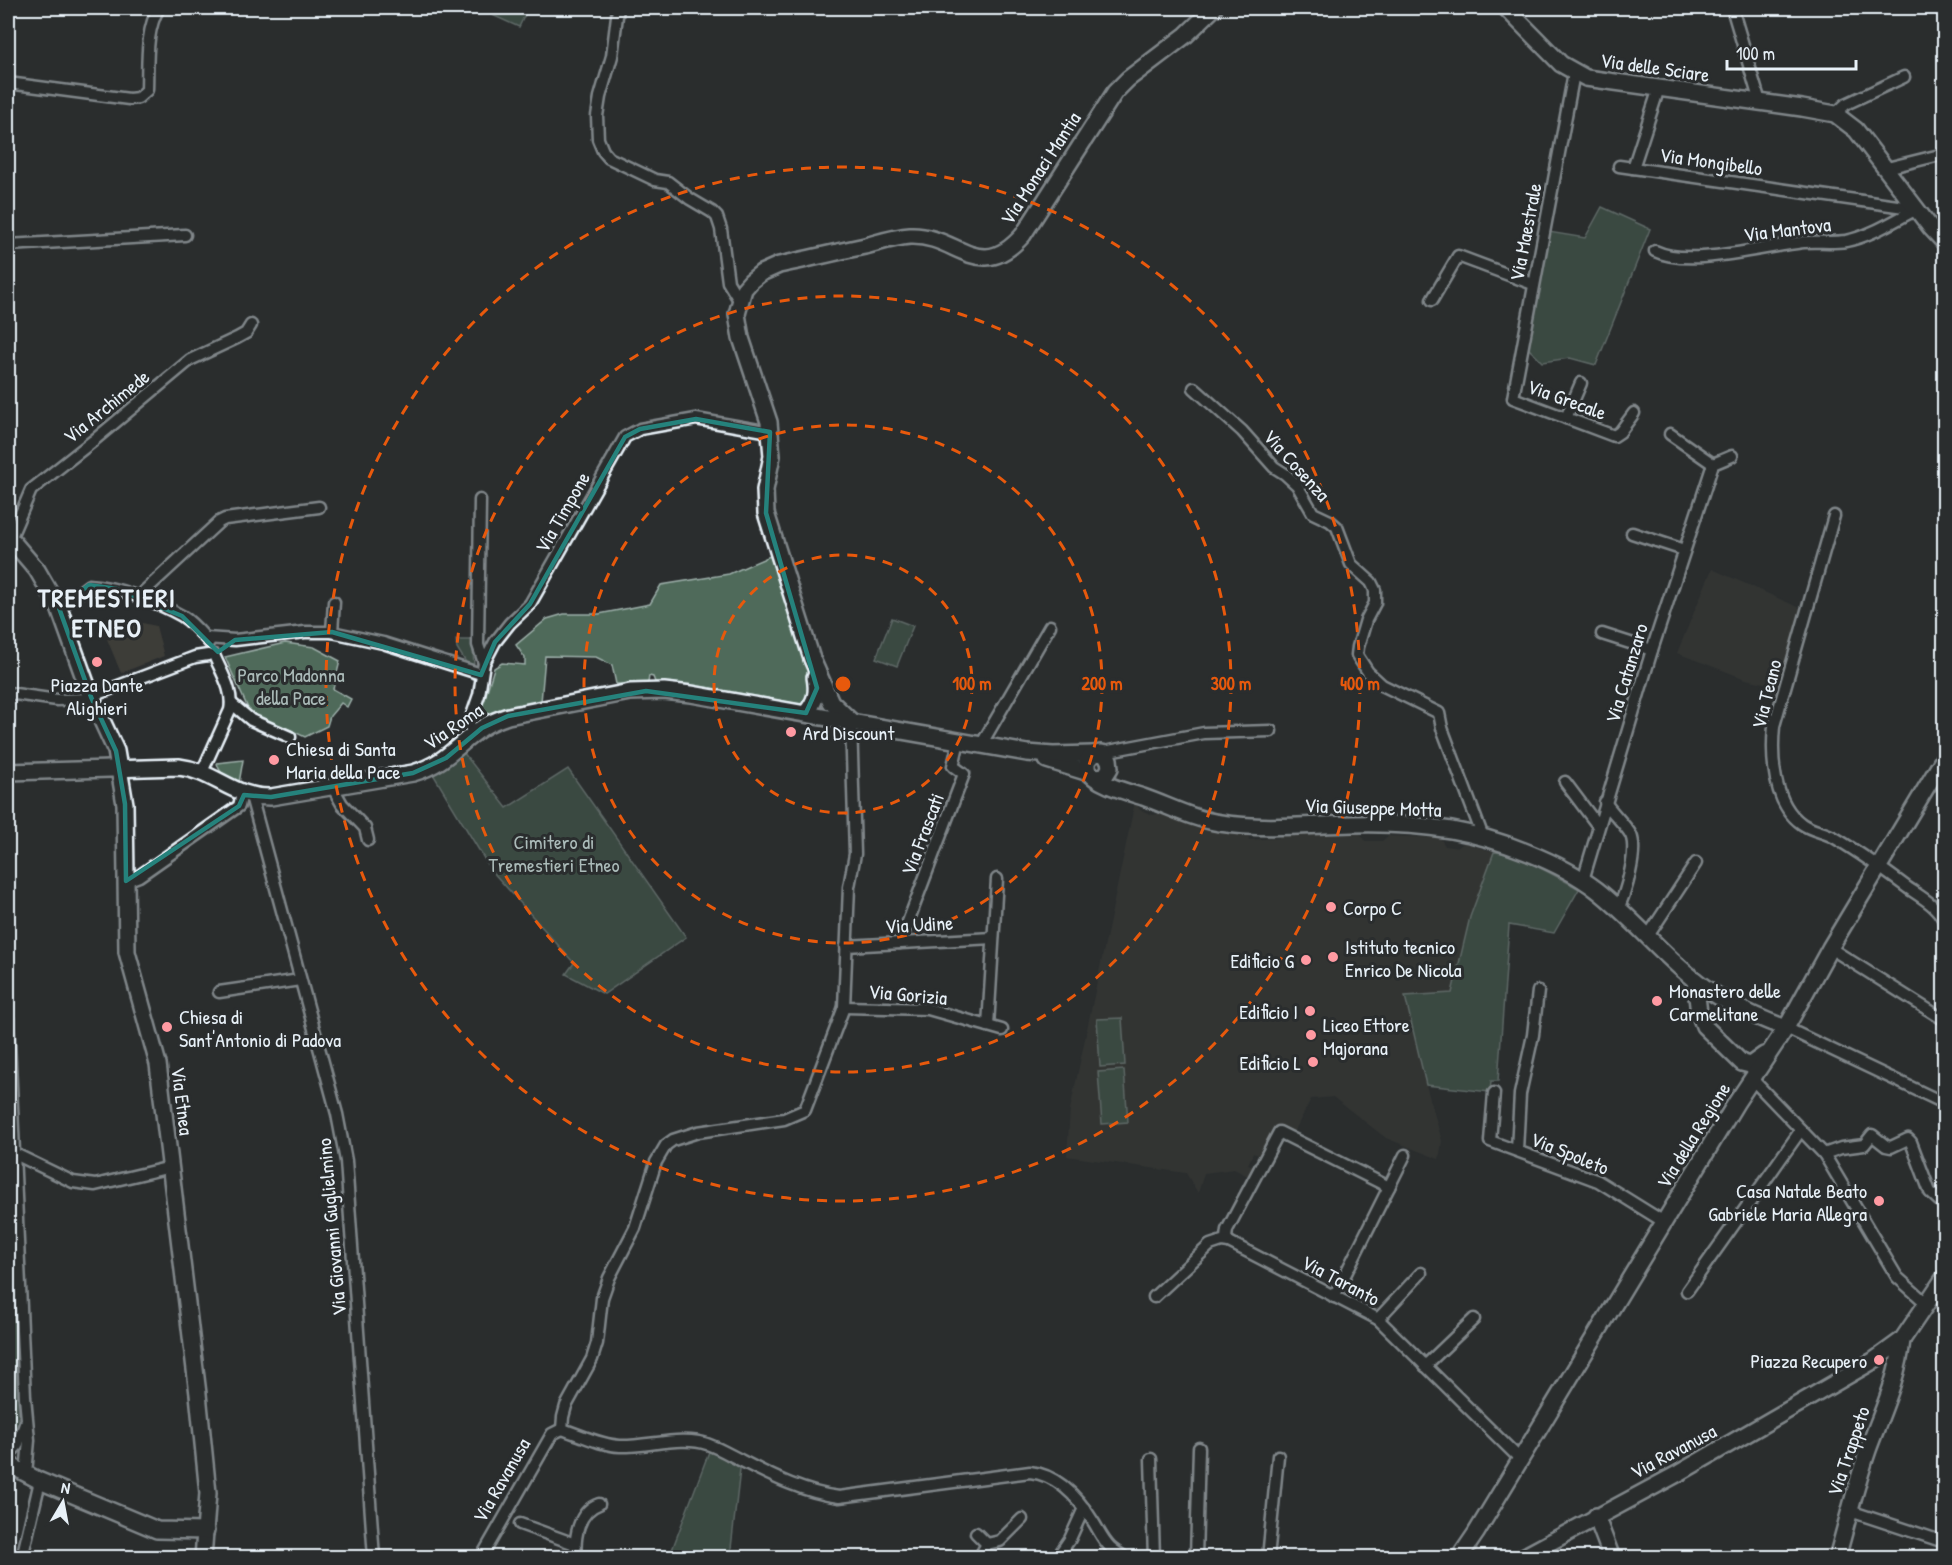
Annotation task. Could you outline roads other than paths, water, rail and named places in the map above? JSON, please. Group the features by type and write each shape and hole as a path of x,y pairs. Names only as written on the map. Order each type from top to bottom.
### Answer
{"main road":[{"name":"Via Monaci Mantia","path":"739,300 751,281 769,269 902,237 921,236 980,257 991,257 1012,249 1023,236 1115,92 1128,79 1186,35 1214,8"},
{"name":"Via delle Sciare","path":"1506,8 1561,64 1586,78 1835,114 1856,130 1944,242"},
{"path":"739,300 738,324 765,408 770,432 772,456 765,489 766,513 812,659 822,712"},
{"name":"Via Etnea","path":"9,538 37,570 59,608 91,697 117,751 124,804 128,951 158,1064 207,1472 208,1493 203,1557"},
{"path":"812,659 817,688 814,704 822,712 851,721 1027,753 1106,756 1113,776 1150,800"},
{"name":"Via Roma","path":"247,794 271,796 425,770 446,758 492,722 508,716 638,691 692,694 822,712"},
{"path":"1027,753 1092,775 1150,800"},
{"path":"1092,775 1086,765 1095,754"},
{"name":"Via della Regione","path":"1476,1533 1736,1103 1786,1028 1830,948 1944,758"},
{"path":"1092,775 1105,776 1111,766"},
{"path":"8,772 179,767 202,772 247,794"},
{"name":"Via Giuseppe Motta","path":"1150,800 1202,820 1222,824 1266,827 1389,824 1436,828 1483,837 1540,859 1583,880 1618,908 1695,980 1722,999 1761,1019 1786,1028"},
{"path":"1695,980 1699,1013 1704,1026 1742,1063 1748,1074 1736,1103"},
{"path":"1704,1026 1703,1008 1709,1002 1722,999"},
{"path":"1742,1063 1750,1065 1762,1062 1769,1035 1761,1019"},
{"path":"1902,1340 1944,1278"},
{"name":"Via Trappeto","path":"1837,1557 1900,1359 1902,1340"},
{"name":"Via Ravanusa","path":"1521,1557 1679,1473 1843,1379 1902,1340"},
{"path":"8,1460 33,1477 157,1530 206,1531"},
{"path":"1596,1516 1612,1557"},
{"path":"1459,1557 1476,1533"},
{"path":"1467,1557 1476,1533"}],"street":[{"path":"8,83 129,99 138,98 147,90 151,30 154,15 159,8"},
{"path":"618,8 612,56 597,116 598,139 609,158 655,180 668,182 717,217 721,229 728,282 739,300"},
{"path":"1732,8 1760,102"},
{"name":"Via Maestrale","path":"1513,398 1574,73"},
{"path":"1835,114 1846,104 1904,77"},
{"name":"Via Mongibello","path":"1659,88 1633,168 1918,209"},
{"path":"1887,168 1944,154"},
{"path":"1619,166 1633,168"},
{"name":"Via Mantova","path":"1655,251 1666,257 1677,258 1733,254 1805,242 1845,241 1868,233 1918,209"},
{"path":"8,245 185,235"},
{"path":"1432,300 1458,256 1533,284"},
{"name":"Via Archimede","path":"9,538 31,489 190,360 246,333 251,325"},
{"path":"1566,418 1581,383"},
{"name":"Via Cosenza","path":"1194,388 1242,431 1274,467 1297,485 1313,513 1337,527 1351,564 1371,582 1375,590 1375,603 1366,621 1357,656 1368,672 1382,684 1439,713 1442,728 1483,837"},
{"name":"Via Grecale","path":"1513,398 1614,436 1620,432 1634,413"},
{"name":"Via Timpone","path":"473,735 469,724 479,694 483,669 495,642 530,604 626,437 640,429 696,419 770,432"},
{"path":"1670,434 1713,464 1732,456"},
{"name":"Via Catanzaro","path":"1583,880 1652,650 1713,464"},
{"path":"59,608 89,585 117,589 182,616 210,640 332,632 483,669 478,645 480,500"},
{"path":"138,597 225,519 319,507"},
{"name":"Via Teano","path":"1834,516 1774,726 1773,761 1780,789 1792,815 1811,829 1828,834 1880,867 1936,909 1944,921"},
{"path":"1632,533 1684,550"},
{"path":"332,632 334,602"},
{"path":"981,745 1050,626"},
{"path":"1602,634 1652,650"},
{"path":"202,772 231,703 230,694 213,654 204,648 210,640"},
{"path":"8,693 75,701 195,657 213,654 235,640"},
{"path":"231,703 251,720 290,737"},
{"path":"851,721 855,854 849,887 844,1007 805,1110 784,1119 698,1132 673,1140 659,1155 635,1227 605,1288 597,1343 592,1359 566,1406 562,1429 592,1440 619,1446 688,1441 706,1443 761,1471 828,1496 839,1497 1030,1472 1039,1473 1065,1487 1074,1495 1113,1554 1125,1557"},
{"path":"1095,754 1204,733 1271,732"},
{"name":"Via Frascati","path":"900,943 964,774 953,766 959,741"},
{"path":"1111,766 1118,756 1137,745"},
{"path":"1565,782 1599,826"},
{"path":"332,786 347,810 366,831 368,840"},
{"path":"126,882 139,876 239,806 247,794"},
{"name":"Via Giovanni Guglielmino","path":"247,794 337,1114 346,1161 374,1557"},
{"path":"1605,802 1630,834 1634,848 1626,892 1618,908"},
{"path":"1648,936 1696,863"},
{"path":"988,1026 997,879"},
{"name":"Via Udine","path":"846,946 993,938"},
{"path":"1830,948 1943,1019"},
{"path":"219,992 300,980"},
{"path":"1517,1150 1520,1094 1533,1035 1538,992"},
{"name":"Via Gorizia","path":"844,1007 928,1009 1002,1030"},
{"path":"8,1018 26,1418 33,1477 22,1557"},
{"path":"1786,1028 1944,1103"},
{"path":"1762,1062 1801,1130 1824,1154 1898,1277 1923,1307"},
{"name":"Via Spoleto","path":"1494,1093 1490,1141 1598,1181 1664,1222"},
{"path":"1687,1291 1801,1130"},
{"path":"1229,1242 1226,1238 1227,1230 1279,1132 1389,1187"},
{"path":"1824,1154 1841,1148 1864,1145 1872,1135 1886,1146 1891,1147 1908,1139 1930,1192 1944,1205"},
{"path":"13,1153 74,1182 94,1185 171,1167"},
{"path":"1334,1297 1405,1155"},
{"path":"1154,1297 1204,1248 1222,1241 1229,1242"},
{"name":"Via Taranto","path":"1229,1242 1378,1319 1520,1459"},
{"path":"1378,1319 1421,1273"},
{"path":"1425,1366 1474,1319"},
{"path":"8,1460 16,1446 26,1418"},
{"name":"Via Ravanusa","path":"482,1557 552,1434 562,1429"},
{"path":"1196,1557 1199,1448"},
{"path":"1268,1557 1278,1456"},
{"path":"1151,1459 1154,1557"},
{"path":"576,1557 575,1544 580,1522 591,1506 599,1504"},
{"path":"1057,1557 1070,1539 1084,1508"},
{"path":"1850,1511 1944,1542"},
{"path":"978,1557 987,1544 1000,1541 1022,1519"},
{"path":"520,1524 575,1544"},
{"path":"976,1533 987,1544"},
{"path":"489,1557 493,1538"}],"place":[{"name":"Piazza Dante Alighieri","path":"97,662"},
{"name":"Ard Discount","path":"791,732"},
{"name":"Chiesa di Santa Maria della Pace","path":"274,760"},
{"name":"Corpo C","path":"1331,907"},
{"name":"Istituto tecnico Enrico De Nicola","path":"1333,957"},
{"name":"Edificio G","path":"1306,960"},
{"name":"Monastero delle Carmelitane","path":"1657,1001"},
{"name":"Edificio I","path":"1310,1011"},
{"name":"Chiesa di Sant'Antonio di Padova","path":"167,1027"},
{"name":"Liceo Ettore Majorana","path":"1311,1035"},
{"name":"Edificio L","path":"1313,1062"},
{"name":"Casa Natale Beato Gabriele Maria Allegra","path":"1879,1201"},
{"name":"Piazza Recupero","path":"1879,1360"}],"district":[{"name":"TREMESTIERI ETNEO","path":"107,612"}],"park label":[{"name":"Parco Madonna della Pace","path":"291,686"},
{"name":"Cimitero di Tremestieri Etneo","path":"554,852"}]}
